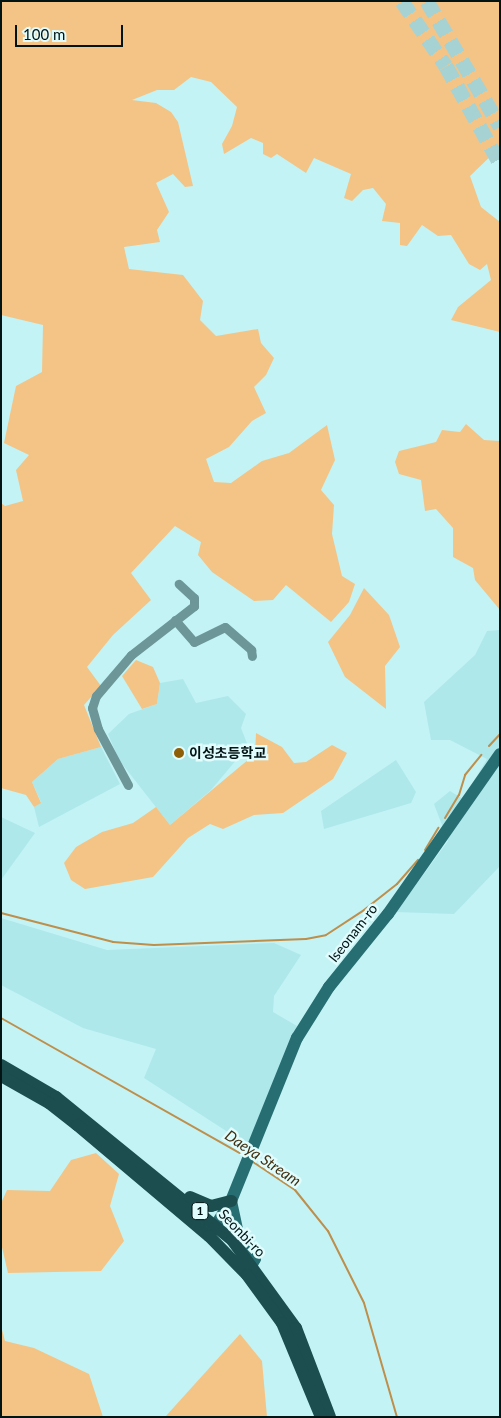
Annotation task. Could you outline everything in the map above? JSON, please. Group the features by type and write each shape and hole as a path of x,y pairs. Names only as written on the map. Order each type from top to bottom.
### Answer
{"main road":[{"name":"Iseonam-ro","path":"230,1201 303,1029 500,754"},
{"name":"Seonbi-ro","path":"1,1065 56,1097 186,1200 213,1231 282,1323 321,1417"},
{"name":"Seonbi-ro","path":"1,1076 49,1103 213,1231 252,1264 296,1328 330,1417"},
{"path":"186,1200 191,1196 211,1206 230,1201"},
{"path":"213,1231 230,1201"},
{"path":"230,1201 238,1234 255,1258 252,1264"}],"street":[{"path":"128,785 98,729 92,708 96,696 131,655 194,606 194,598 179,584"},
{"path":"175,620 194,642 225,627 252,650 252,656"}],"shaded area":[{"path":"1,1 500,1 500,147 470,176 481,207 500,222 500,332 451,320 458,307 491,280 487,264 480,270 469,264 451,235 438,236 422,225 407,246 400,245 400,223 382,221 386,204 373,188 363,190 352,201 344,198 351,174 314,158 306,173 277,154 271,158 263,154 263,143 251,138 224,154 222,144 232,126 237,107 211,82 191,77 174,90 157,90 132,100 156,103 171,112 178,122 193,186 185,187 173,174 156,183 169,212 157,230 160,242 124,247 129,269 183,275 203,301 200,320 216,336 258,329 261,343 274,358 266,375 254,387 266,413 252,421 229,447 206,459 214,482 231,483 262,461 289,453 327,425 335,460 321,490 334,505 332,534 342,576 355,584 349,602 331,622 286,585 273,600 254,601 212,572 198,555 201,542 175,526 131,573 151,600 113,635 87,667 101,686 84,705 101,747 58,759 32,782 41,803 34,807 26,795 1,788 1,503 5,506 23,501 16,470 29,455 4,443 16,386 42,372 43,325 1,315"},
{"path":"466,424 484,440 500,441 500,610 475,580 473,568 453,557 453,528 436,509 425,511 421,480 399,474 395,462 399,451 436,442 442,430 460,432"},
{"path":"364,588 389,615 400,647 385,666 386,709 345,677 328,642 350,615"},
{"path":"500,630 500,866 454,914 396,912 448,841 434,804 450,791 463,799 487,759 450,740 431,740 424,702 475,655 487,631"},
{"path":"136,660 153,667 160,683 157,704 142,709 122,676"},
{"name":"이성초등학교","path":"183,679 196,703 228,696 246,714 241,728 248,746 211,790 170,825 119,760 108,734 129,714 157,704 160,683"},
{"path":"256,733 282,747 294,763 306,762 332,745 347,753 333,779 283,813 254,815 223,829 210,824 188,838 153,877 85,889 71,880 64,863 76,847 102,832 133,823 156,807 170,825 255,754"},
{"path":"101,747 120,784 39,827 34,807 41,802 32,782 58,759"},
{"path":"396,760 416,792 411,803 324,829 321,811"},
{"path":"1,817 35,833 1,880"},
{"path":"1,918 107,950 274,943 301,955 274,996 273,1012 297,1026 248,1145 144,1078 156,1049 83,1028 1,985"},
{"path":"96,1153 119,1174 110,1206 124,1241 101,1271 8,1273 1,1243 1,1203 7,1190 50,1191 71,1160"},
{"path":"1,1326 5,1341 34,1348 89,1374 103,1417 1,1417"},
{"path":"240,1334 262,1361 267,1417 165,1417"}],"waterway":[{"path":"489,746 500,734"},
{"path":"445,818 459,795 465,775 481,755"},
{"path":"425,850 438,828"},
{"path":"1,913 113,942 154,945 306,939 326,935 364,910 397,884 418,860"},
{"name":"Daeya Stream","path":"1,1018 245,1156"},
{"name":"Daeya Stream","path":"253,1162 295,1190 328,1231 364,1303 397,1417"}],"tunnel":[{"path":"402,1 446,66 500,163"},
{"path":"427,1 500,126"}],"place":[{"name":"이성초등학교","path":"179,753"}]}
